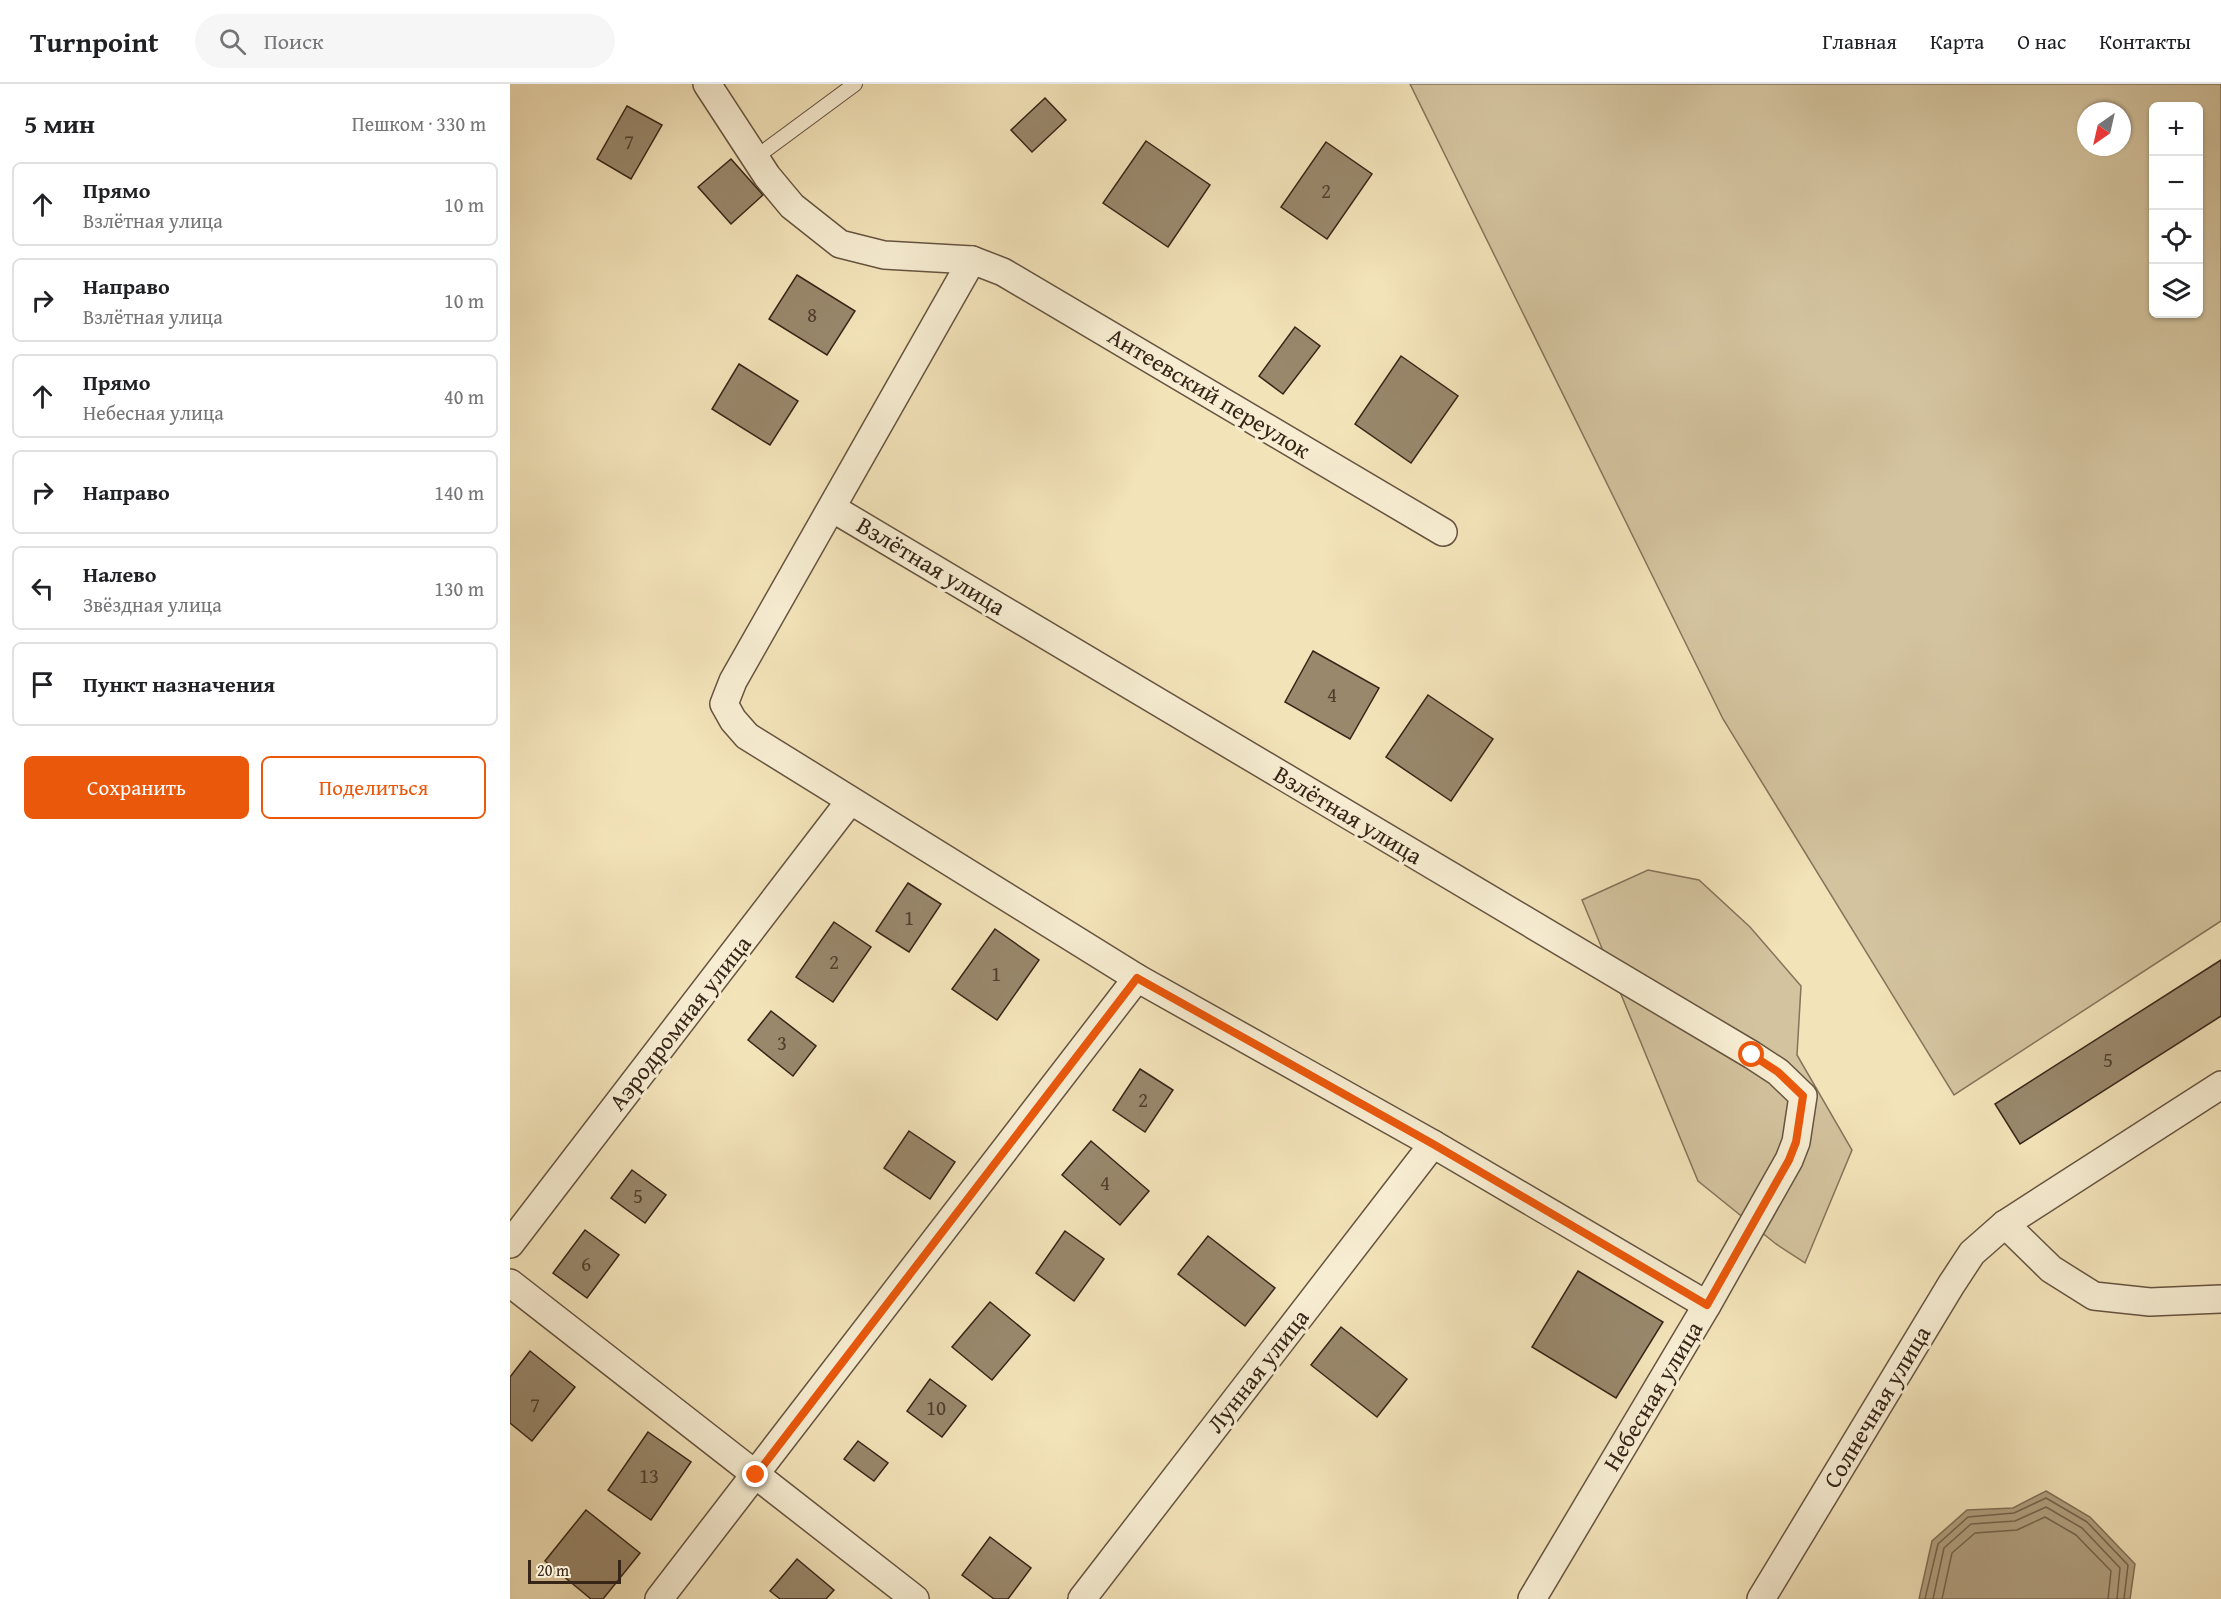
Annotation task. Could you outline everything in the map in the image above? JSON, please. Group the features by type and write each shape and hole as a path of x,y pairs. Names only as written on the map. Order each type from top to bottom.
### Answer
{"street":[{"name":"Антеевский переулок","path":"707,84 755,158 792,206 840,244 884,255 972,260 1003,272 1443,531"},
{"path":"972,260 733,681 724,704 733,720 747,736 1137,978 1433,1144 1707,1305"},
{"name":"Взлётная улица","path":"832,508 1778,1072 1803,1096 1796,1142 1789,1160"},
{"name":"Аэродромная улица","path":"510,1244 850,801"},
{"path":"659,1599 1137,978"},
{"name":"Солнечная улица","path":"1761,1599 1972,1253 2005,1224 2221,1085"},
{"name":"Лунная улица","path":"1082,1599 1433,1144"},
{"name":"Небесная улица","path":"1532,1599 1707,1305 1789,1160"},
{"path":"2005,1224 2051,1269 2094,1296 2150,1302 2221,1299"},
{"path":"510,1283 915,1599"}],"lane":[{"path":"755,158 855,84"}],"shaded area":[{"path":"1410,84 2221,84 2221,921 1954,1095 1723,719"},
{"path":"1648,870 1699,880 1750,927 1801,986 1797,1055 1852,1150 1805,1263 1776,1244 1698,1181 1582,900"}],"water":[{"path":"2046,1491 2090,1517 2135,1564 2130,1599 1919,1599 1932,1541 1967,1510 2013,1508"}],"building":[{"path":"1045,98 1066,120 1032,152 1011,130"},
{"path":"627,106 662,125 631,179 597,159"},
{"path":"1146,141 1210,185 1168,247 1103,203"},
{"path":"1326,142 1372,174 1327,239 1281,207"},
{"path":"731,159 763,195 731,224 698,187"},
{"path":"797,275 855,311 827,355 769,319"},
{"path":"1295,327 1320,346 1283,394 1259,376"},
{"path":"1401,356 1458,396 1411,463 1355,424"},
{"path":"739,364 798,401 770,445 712,409"},
{"path":"1313,651 1379,688 1350,739 1285,702"},
{"path":"1428,695 1493,739 1451,801 1386,757"},
{"path":"908,883 941,904 909,952 876,931"},
{"path":"834,922 871,947 833,1002 796,977"},
{"path":"995,929 1039,960 997,1020 952,989"},
{"path":"2221,960 2221,1016 2020,1144 1995,1104"},
{"path":"771,1011 816,1046 793,1076 748,1040"},
{"path":"1140,1069 1173,1090 1145,1132 1113,1110"},
{"path":"909,1131 955,1162 930,1199 884,1168"},
{"path":"1091,1141 1149,1191 1120,1225 1062,1175"},
{"path":"632,1170 666,1195 645,1223 611,1198"},
{"path":"585,1230 619,1255 587,1298 553,1273"},
{"path":"1065,1231 1104,1259 1074,1301 1036,1273"},
{"path":"1208,1236 1275,1288 1245,1326 1178,1274"},
{"path":"1578,1271 1663,1322 1616,1398 1532,1347"},
{"path":"990,1302 1030,1335 992,1380 952,1347"},
{"path":"1341,1327 1407,1379 1377,1417 1311,1365"},
{"path":"530,1351 575,1387 532,1441 510,1423 510,1377"},
{"path":"930,1379 966,1406 942,1437 907,1411"},
{"path":"648,1432 691,1462 651,1520 608,1490"},
{"path":"858,1441 888,1463 874,1481 844,1459"},
{"path":"586,1510 640,1553 603,1599 591,1599 545,1561"},
{"path":"990,1537 1031,1568 1008,1599 994,1599 962,1575"},
{"path":"797,1559 834,1590 826,1599 780,1599 770,1591"}],"route":[{"path":"756,1475 1137,978 1433,1144 1707,1305 1789,1160 1796,1142 1803,1096 1778,1072 1752,1055"}]}
